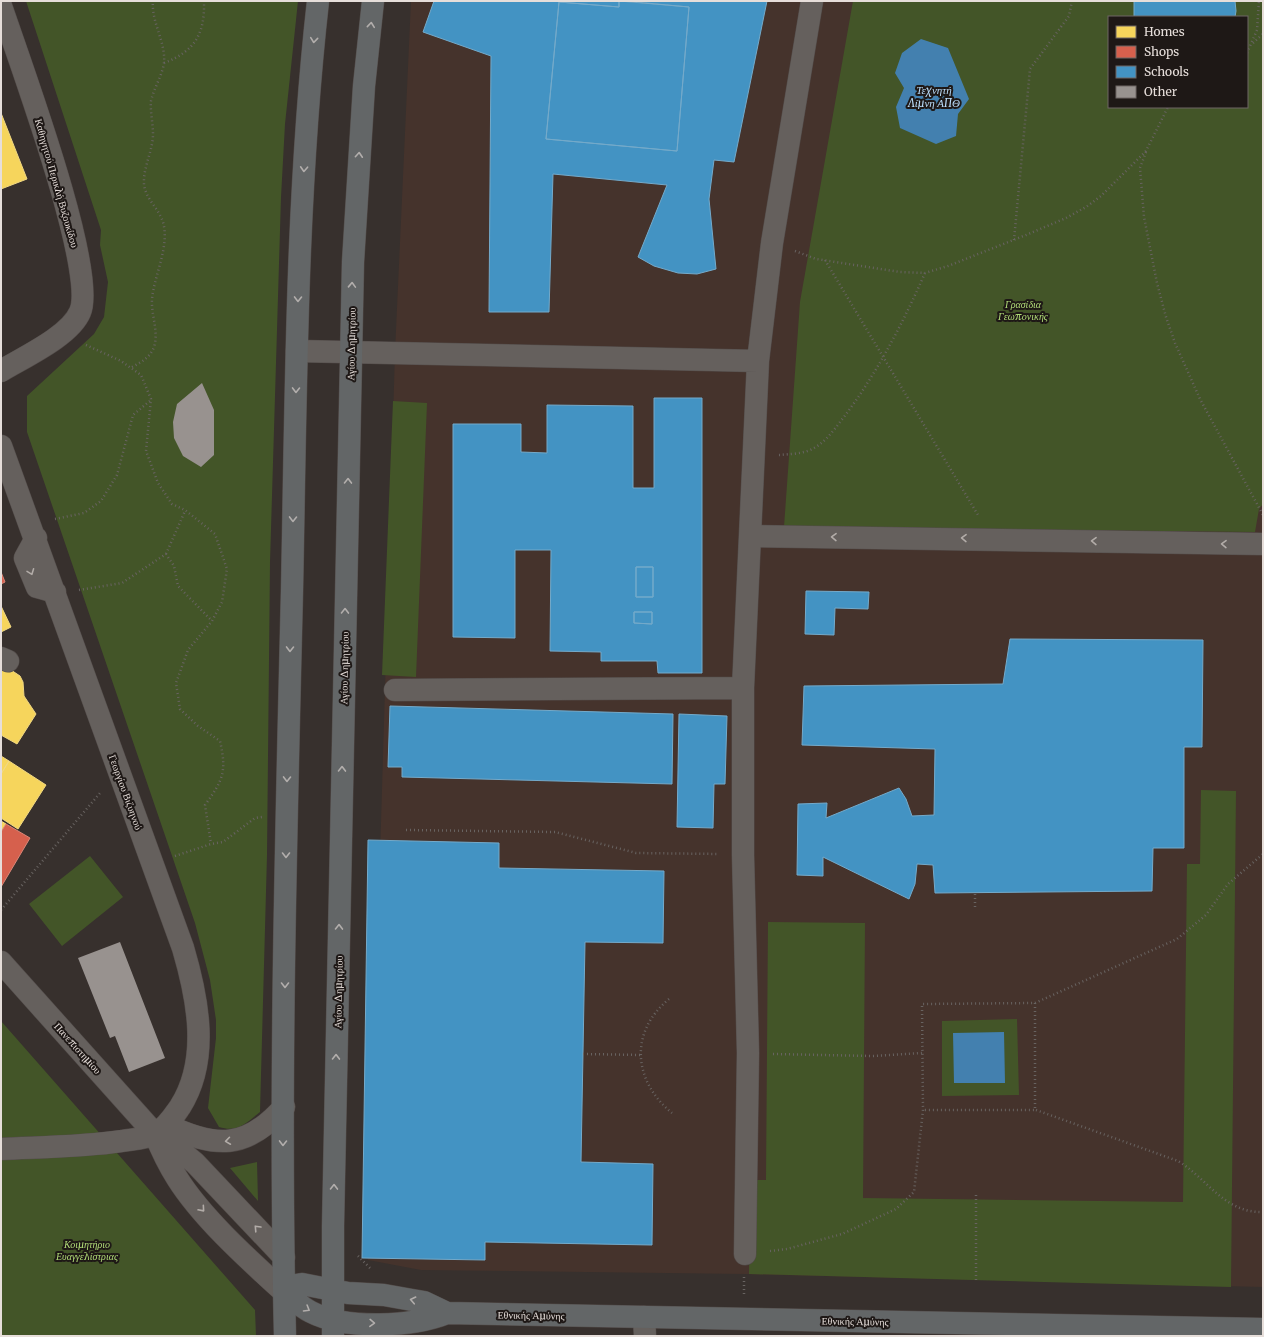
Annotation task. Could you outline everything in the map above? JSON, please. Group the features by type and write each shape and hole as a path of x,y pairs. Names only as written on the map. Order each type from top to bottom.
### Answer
{"main road":[{"path":"285,1336 284,1107 286,816 297,350 299,272 308,100 318,1"},
{"name":"Αγίου Δημητρίου","path":"333,1328 333,1234 350,352 358,168 364,86 373,1"},
{"path":"333,1234 340,1265 350,1282 362,1290 377,1294"},
{"name":"Εθνικής Αμύνης","path":"284,1257 298,1272 333,1290"},
{"name":"Εθνικής Αμύνης","path":"447,1313 426,1321 406,1324 363,1323 333,1328 284,1292 296,1285 302,1284 348,1293 377,1294 424,1302 447,1313 644,1326 1068,1331 1263,1329"},
{"path":"411,1336 447,1313"}],"street":[{"path":"745,1264 748,1053 743,855 743,688 758,361 772,243 812,1"},
{"name":"Καθηγητού Περικλή Βυζουκίδου","path":"1,6 73,230 82,284 81,310 76,319 62,332 44,345 1,371"},
{"path":"297,350 758,361"},
{"name":"Γεωργίου Βιζυηνού","path":"1,446 53,593 184,948 197,1010 198,1047 192,1082 186,1096 160,1129"},
{"path":"751,536 1263,544"},
{"path":"395,690 743,688"},
{"name":"Πανεπιστημίου","path":"1,962 178,1149 195,1162 284,1257"},
{"path":"1,1149 108,1143 160,1129 193,1137 226,1142 252,1133 284,1107"},
{"name":"Πανεπιστημίου","path":"160,1129 174,1173 189,1194 240,1250 284,1292"}],"path":[{"path":"132,367 144,361 154,347 156,333 152,300 161,265 163,223 144,186 145,170 153,135 151,101 164,63 162,47 154,21 153,1"},
{"path":"164,63 177,58 190,48 196,40 201,32 204,17 204,1"},
{"path":"1014,240 1030,69 1069,16 1072,1"},
{"path":"1253,44 1258,30 1259,1"},
{"path":"1248,52 1263,34"},
{"path":"1168,108 1146,151 1140,168 1144,217 1157,283 1175,343 1200,399 1263,515"},
{"path":"772,243 816,259 900,272 925,273 948,266 1014,240 1066,218 1086,207 1102,196 1146,151"},
{"path":"825,260 994,539"},
{"path":"754,455 775,456 801,453 813,449 822,442 851,407 883,357 905,318 925,273"},
{"path":"62,332 132,367 141,375 151,400 146,451 158,483 172,504 185,510 215,534 227,570 222,602 212,621 188,650 176,683 180,709 198,726 220,741 225,761 220,784 205,805 211,844"},
{"path":"33,538 59,518 84,512 101,501 117,475 133,415 151,400"},
{"path":"53,593 122,583 142,571 166,554 185,510"},
{"path":"166,554 174,566 178,586 212,621"},
{"path":"1,910 119,771"},
{"path":"173,856 211,844 223,842 258,817"},
{"path":"406,830 555,832 636,853 743,855"},
{"path":"744,1300 745,1264 787,1249 842,1234 896,1209 914,1192 923,1110 922,1004 1034,1003 1177,938 1194,927 1206,915 1228,884 1263,854"},
{"path":"975,892 975,907"},
{"path":"669,999 657,1009 650,1020 644,1032 641,1055 644,1077 649,1088 662,1104 672,1113"},
{"path":"1034,1003 1036,1110"},
{"path":"780,1054 872,1056 922,1053"},
{"path":"583,1054 641,1055"},
{"path":"923,1110 1036,1110 1178,1161 1188,1167 1222,1198 1234,1206 1245,1211 1263,1212"},
{"path":"976,1193 976,1280"}],"shaded area":[{"path":"411,1 1263,1 1263,1287 744,1274 421,1270 368,1260 395,352"}],"green space":[{"path":"26,1 298,1 285,124 281,197 270,562 267,855 260,1112 237,1128 226,1129 219,1127 208,1108 216,1038 216,1020 210,980 195,923 27,432 27,396 94,334 104,317 108,282 100,245 101,230"},
{"name":"Γρασίδια Γεωπονικής","path":"853,1 1263,1 1263,504 1259,509 1255,532 784,527 800,302"},
{"path":"393,401 427,403 416,677 382,675"},
{"path":"1201,790 1236,791 1231,1287 749,1274 750,1180 766,1180 768,922 865,923 863,1198 1183,1202 1187,864 1200,864"},
{"path":"90,856 123,897 62,946 29,904"},
{"path":"1017,1019 1019,1095 942,1096 942,1021"},
{"name":"Κοιμητήριο Ευαγγελίστριας","path":"1,1021 255,1310 256,1336 1,1336"},
{"path":"257,1162 258,1201 230,1168"}],"water":[{"name":"Τεχνητή Λίμνη ΑΠΘ","path":"921,39 948,48 969,99 958,114 956,136 936,144 900,128 896,107 904,88 895,73 902,53"},
{"path":"1004,1032 1005,1083 954,1083 953,1033"}],"building: Homes":[{"path":"1,113 27,179 1,189"},
{"path":"1,606 11,627 1,632"},
{"path":"1,668 11,670 20,676 23,682 24,696 36,714 17,744 1,735"},
{"path":"1,756 9,761 1,774"},
{"path":"9,761 46,785 18,829 1,818 1,774"},
{"path":"1,821 6,824 1,832"}],"building: Shops":[{"path":"1,572 5,582 1,584"},
{"path":"6,824 30,838 1,887 1,832"}],"building: Schools":[{"path":"434,1 619,1 619,7 559,2 546,139 677,151 689,7 625,1 767,1 734,162 714,160 709,199 716,269 697,274 678,273 654,266 638,257 667,185 553,174 549,312 489,312 491,56 423,32"},
{"path":"619,1 689,7 677,151 546,139 559,2 619,7"},
{"path":"1134,1 1235,1 1236,11 1235,16 1134,16"},
{"path":"654,398 702,398 702,673 658,673 657,661 601,661 601,652 550,651 551,550 515,550 515,638 453,637 453,424 521,424 521,452 547,453 547,405 633,406 633,488 654,488","holes":["636,567 653,567 653,597 636,597","634,612 652,612 652,624 634,623"]},
{"path":"636,567 653,567 653,597 636,597"},
{"path":"806,591 869,592 868,609 835,608 834,635 805,634"},
{"path":"634,612 652,612 652,624 634,623"},
{"path":"1010,639 1203,640 1202,747 1184,747 1184,848 1153,848 1152,891 935,893 933,865 917,864 915,884 909,899 823,857 823,876 797,875 798,804 827,803 826,818 899,788 906,799 912,816 934,815 935,749 802,745 804,686 1003,684"},
{"path":"390,706 673,714 672,784 402,777 402,767 388,767"},
{"path":"679,714 727,716 725,784 714,784 713,828 677,827"},
{"path":"368,840 499,843 499,868 664,871 663,943 585,942 581,1162 653,1164 652,1245 485,1242 485,1260 362,1258"}],"building: Other":[{"path":"202,383 214,410 214,455 201,467 183,456 174,438 173,422 177,404"},
{"path":"120,942 165,1058 129,1072 115,1036 110,1038 78,958"}]}
